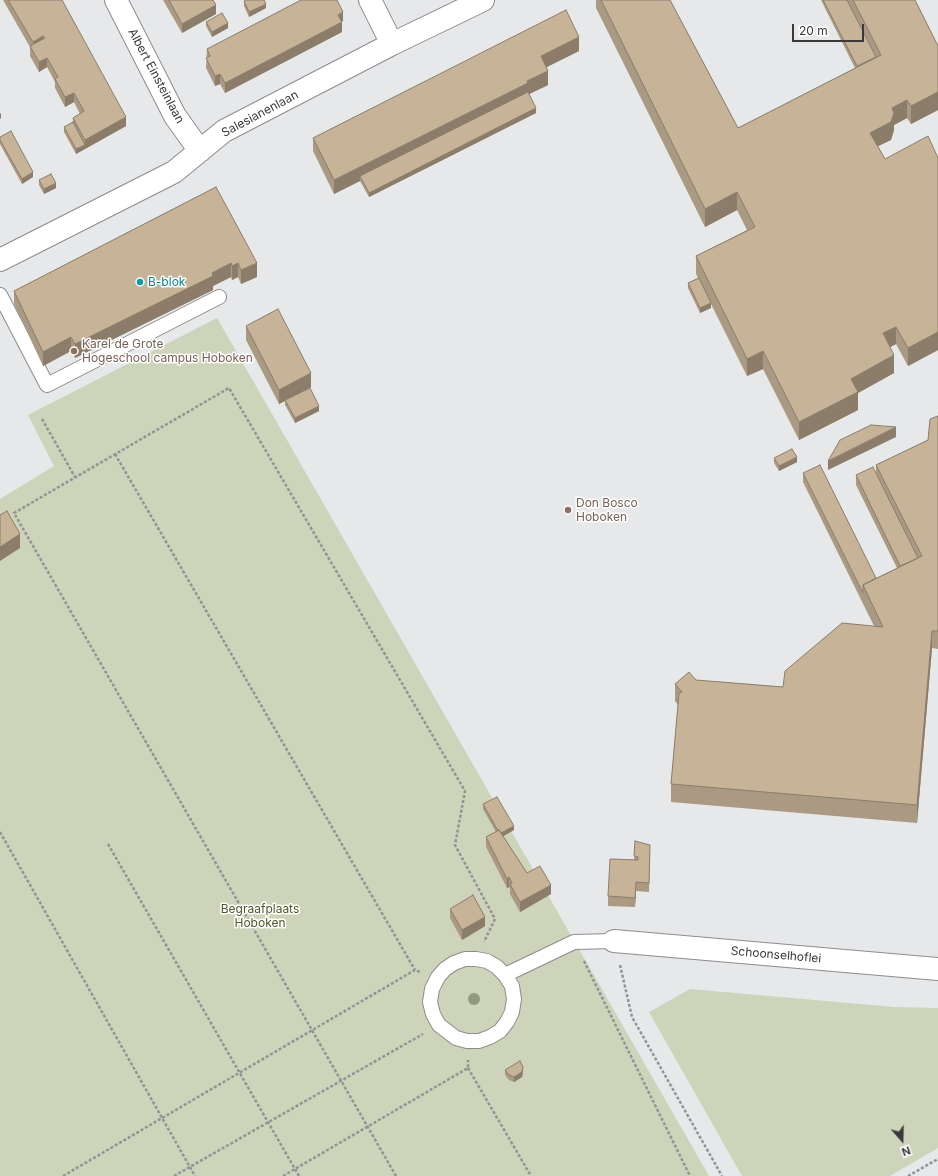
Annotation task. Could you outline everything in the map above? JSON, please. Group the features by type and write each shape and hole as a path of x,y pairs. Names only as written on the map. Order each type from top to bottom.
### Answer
{"street":[{"name":"Albert Einsteinlaan","path":"116,0 175,116 200,151"},
{"path":"370,0 392,44"},
{"name":"Salesianenlaan","path":"0,260 174,172 224,131 392,44 484,0"},
{"name":"Schoonselhoflei","path":"614,941 938,969"}],"lane":[{"path":"0,295 47,385 219,297"},
{"path":"505,975 574,942 614,941"},
{"path":"476,959 492,964 505,975 512,986 514,999 512,1012 500,1031 479,1041 467,1041 452,1036 439,1025 433,1014 430,1002 432,989 438,977 445,969 454,963 476,959"}],"path":[{"path":"396,1176 14,513 229,388 465,791 455,845 495,919 476,959"},
{"path":"42,419 75,477"},
{"path":"114,454 415,970 438,977"},
{"path":"0,832 195,1176"},
{"path":"108,844 299,1176"},
{"path":"614,941 632,1017 722,1176"},
{"path":"574,942 690,1176"},
{"path":"63,1176 415,970"},
{"path":"174,1176 340,1080 439,1025"},
{"path":"467,1041 468,1068 531,1176"},
{"path":"283,1176 468,1068"},
{"path":"908,1176 938,1159"}],"green space":[{"name":"Begraafplaats Hoboken","path":"217,318 709,1176 0,1176 0,499 54,466 28,415"},
{"path":"690,989 894,1007 938,1008 938,1148 890,1176 742,1176 649,1012"}],"building":[{"path":"8,0 62,0 126,117 85,140 73,118 84,111 74,93 65,97 55,79 58,77 47,58 39,62 30,46 45,38 43,36 33,42"},
{"path":"169,0 213,0 216,5 182,24"},
{"path":"264,0 266,4 249,12 244,1"},
{"path":"301,0 337,0 343,12 338,15 342,22 225,83 220,74 215,76 206,58 210,56 207,49"},
{"path":"601,0 670,0 738,128 881,55 853,0 915,0 938,46 938,92 911,106 907,100 892,108 894,113 891,122 870,133 885,159 928,136 938,158 938,332 908,348 896,327 883,333 894,355 851,379 858,392 799,422 763,351 747,359 696,256 755,227 737,192 705,209"},
{"path":"823,0 847,0 876,57 857,66"},
{"path":"566,10 579,37 541,56 548,71 527,81 528,83 334,180 313,138"},
{"path":"222,13 228,23 212,32 206,22"},
{"path":"528,92 536,108 369,193 360,176"},
{"path":"73,122 85,145 76,149 64,127"},
{"path":"11,131 33,172 22,179 0,140 0,137"},
{"path":"51,174 56,183 44,189 39,180"},
{"name":"B-blok","path":"216,187 257,263 241,270 238,263 232,266 231,263 212,273 213,276 75,344 71,337 43,352 14,291"},
{"path":"699,278 711,303 700,308 688,283"},
{"path":"278,309 311,373 279,390 246,326"},
{"path":"310,388 319,406 295,418 285,400"},
{"path":"938,416 938,631 932,631 917,805 671,784 679,693 682,692 675,684 689,672 696,680 783,687 785,671 842,623 883,627 863,585 922,556 876,465 928,440 930,419"},
{"path":"871,425 896,427 828,461 840,440"},
{"path":"792,449 797,457 779,466 774,458"},
{"path":"820,465 876,578 863,585 863,593 803,473"},
{"path":"873,467 918,558 900,566 856,475"},
{"path":"7,511 20,534 0,547 0,515"},
{"path":"497,797 514,826 501,833 499,830 498,831 483,804"},
{"path":"499,830 527,873 540,866 551,885 520,902 510,884 512,883 509,877 507,879 486,837"},
{"path":"635,841 650,845 649,883 636,882 635,898 608,896 610,859 638,860 638,857 634,856"},
{"path":"473,895 485,917 462,930 450,909"},
{"path":"520,1061 523,1067 522,1072 514,1077 509,1075 505,1070"}],"place":[{"name":"B-blok","path":"140,282"},
{"name":"Karel de Grote Hogeschool campus Hoboken","path":"74,351"},
{"name":"Don Bosco Hoboken","path":"568,510"}]}
